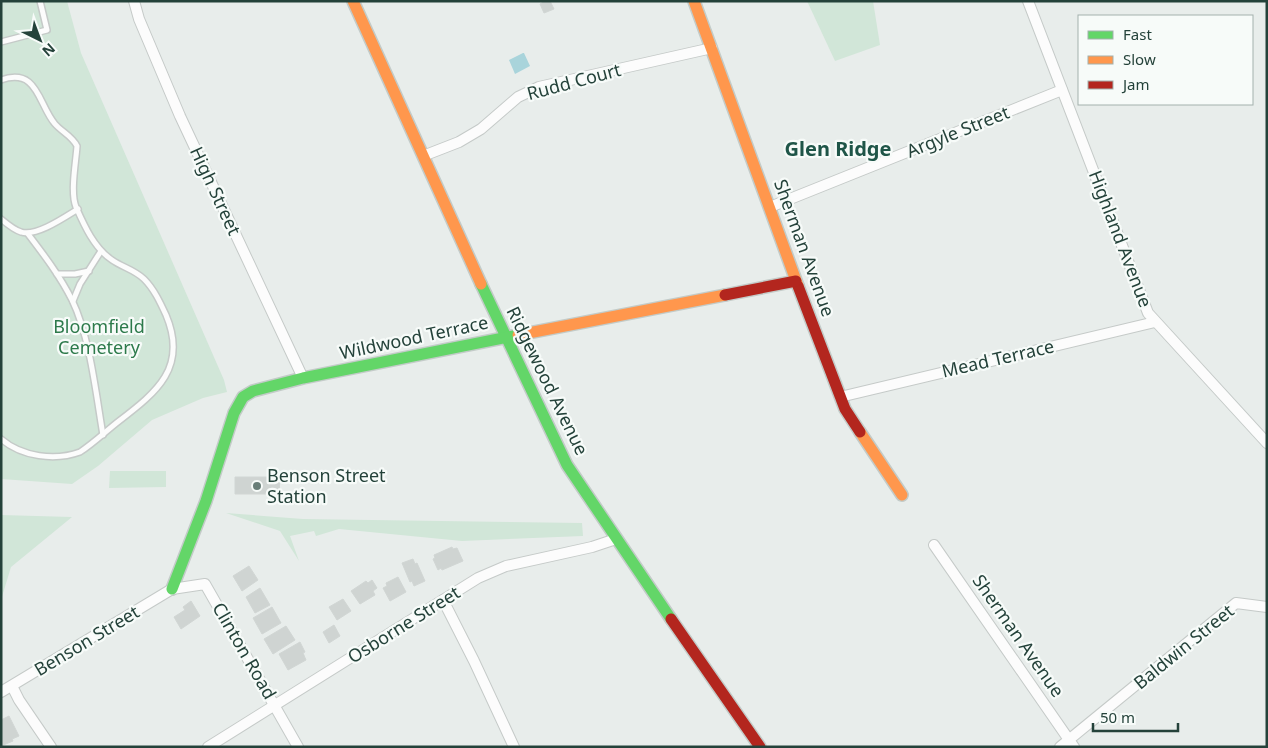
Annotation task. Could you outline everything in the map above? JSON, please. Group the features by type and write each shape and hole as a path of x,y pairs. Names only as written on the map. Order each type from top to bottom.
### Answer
{"street":[{"name":"High Street","path":"134,1 139,19 180,116 302,378"},
{"name":"Ridgewood Avenue","path":"353,1 558,448 613,534 760,747"},
{"name":"Sherman Avenue","path":"694,1 796,281 845,409 902,495"},
{"name":"Highland Avenue","path":"1028,1 1148,314 1267,443"},
{"name":"Rudd Court","path":"423,156 459,142 481,129 518,97 539,87 712,48"},
{"name":"Argyle Street","path":"770,207 1062,90"},
{"name":"Wildwood Terrace","path":"172,590 206,501 234,413 243,397 253,391 302,378 796,281"},
{"name":"Mead Terrace","path":"840,397 1155,322"},
{"name":"Osborne Street","path":"208,747 478,578 506,566 592,547 613,534"},
{"name":"Sherman Avenue","path":"934,545 1068,744"},
{"name":"Clinton Road","path":"172,590 205,584 298,747"},
{"name":"Benson Street","path":"1,692 172,590"},
{"path":"443,600 514,747"},
{"name":"Baldwin Street","path":"1068,744 1236,603 1267,607"},
{"path":"12,686 19,700 51,747"}],"lane":[{"path":"1,42 47,30 40,1"},
{"path":"1,80 12,77 23,79 30,84 42,98 54,123 74,140 77,146 75,204 94,242 101,251 112,260 144,278 169,322 173,341 173,358 169,371 161,384 140,405 80,452 70,456 52,457 22,452 9,446 1,439"},
{"path":"1,219 20,232 28,234 58,222 78,209"},
{"path":"28,234 57,274 73,301 84,333 103,434"},
{"path":"73,301 101,251"},
{"path":"57,274 75,274 89,271"}],"green space":[{"name":"Bloomfield Cemetery","path":"1,1 67,1 81,53 224,380 227,392 203,398 152,420 98,466 72,484 1,479"},
{"path":"807,1 873,1 880,45 835,61"},
{"path":"110,471 166,471 166,487 109,488"},
{"path":"226,513 303,519 582,523 583,536 462,541 339,529 316,536 314,531 290,536 299,561 280,531"},
{"path":"1,515 72,517 11,567 1,600"}],"water":[{"path":"523,53 530,66 515,74 509,60"}],"building":[{"path":"550,1 554,9 544,13 540,4"},
{"name":"Benson Street Station","path":"235,477 280,477 279,494 235,494"},
{"path":"452,547 453,549 457,548 463,561 438,570 433,559 435,558 434,555"},
{"path":"413,559 415,564 417,563 425,581 414,586 412,581 410,582 402,563"},
{"path":"249,566 258,580 242,591 233,576"},
{"path":"398,577 406,592 390,601 383,588 387,586 386,583"},
{"path":"372,580 377,588 373,591 375,595 360,604 351,591 366,581 368,583"},
{"path":"260,588 270,605 255,613 246,597"},
{"path":"343,599 351,611 337,620 329,607"},
{"path":"191,601 200,616 181,629 174,617 185,610 183,607"},
{"path":"272,607 281,623 262,634 253,618"},
{"path":"334,625 340,636 329,643 323,632"},
{"path":"286,626 295,640 273,654 264,639"},
{"path":"300,642 305,652 303,653 306,660 288,670 279,654"},
{"path":"9,716 19,736 1,746 1,720"}],"traffic: fast":[{"path":"481,284 567,465 671,619"},
{"path":"172,589 206,501 234,413 243,397 253,391 303,378 518,335"}],"traffic: slow":[{"path":"353,1 481,284"},
{"path":"694,1 798,286"},
{"path":"518,335 725,295"},
{"path":"860,432 902,495"}],"traffic: jam":[{"path":"725,295 796,281"},
{"path":"798,286 845,409 860,432"},
{"path":"671,619 760,747"}],"place":[{"name":"Benson Street Station","path":"257,486"}],"district":[{"name":"Glen Ridge","path":"838,149"}]}
